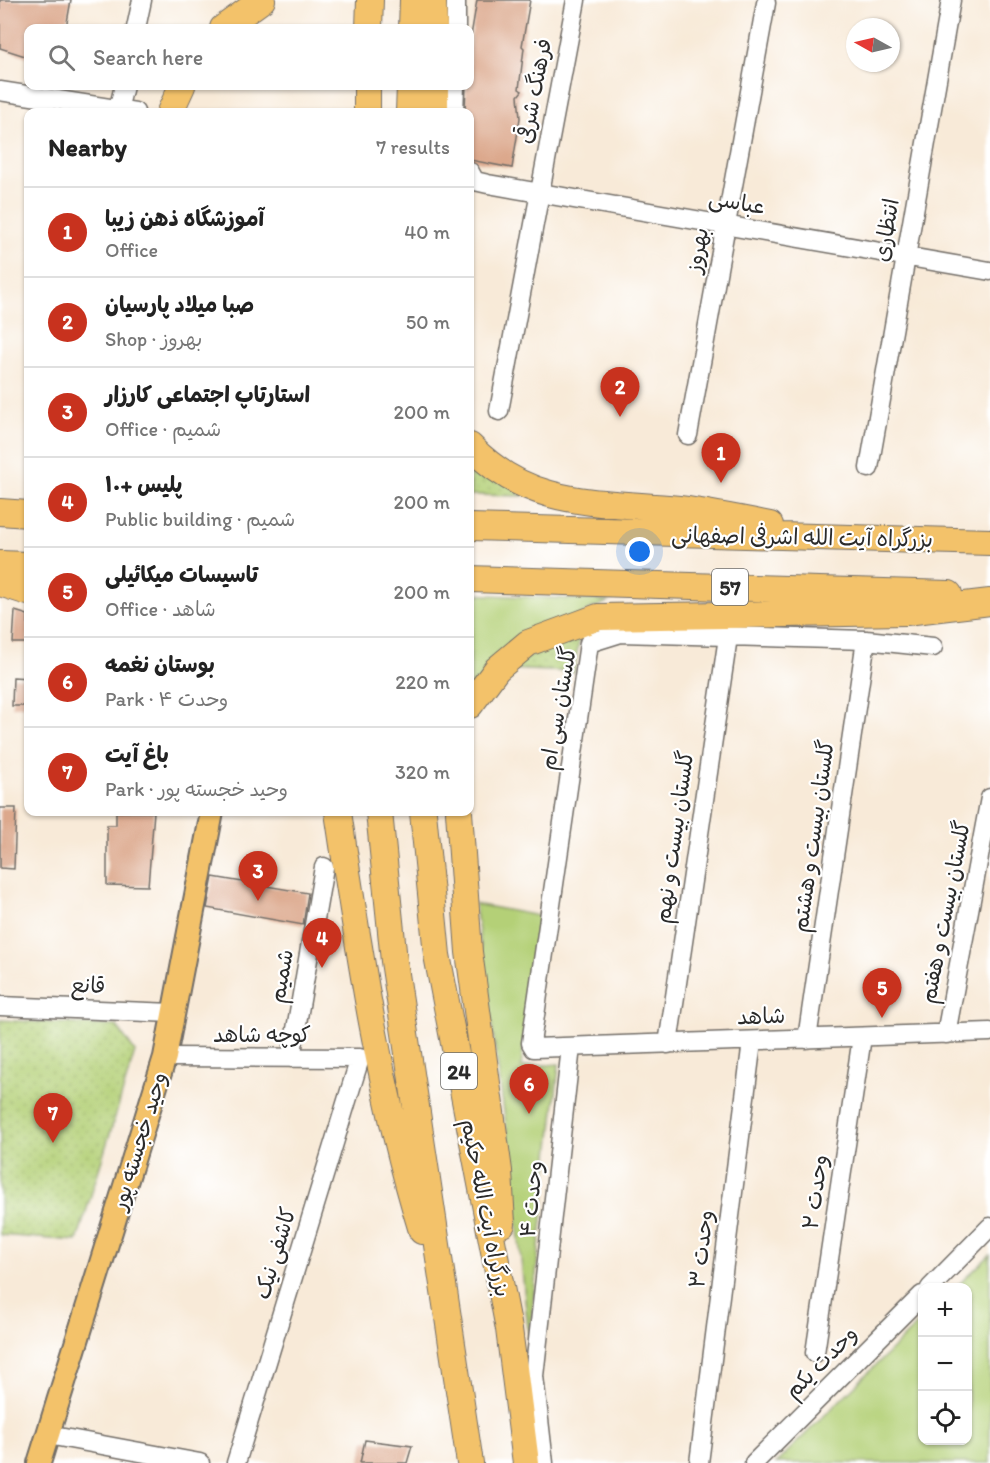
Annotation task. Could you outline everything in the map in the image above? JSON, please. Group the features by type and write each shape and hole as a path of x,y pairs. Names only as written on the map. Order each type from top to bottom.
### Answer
{"highway":[{"path":"229,24 262,0"},
{"path":"369,24 370,0"},
{"path":"412,24 413,0"},
{"path":"434,0 434,24"},
{"path":"172,108 180,90"},
{"path":"367,90 367,108"},
{"path":"409,108 410,90"},
{"path":"435,90 435,108"},
{"path":"474,450 485,462 521,484 559,498 731,517 826,538"},
{"path":"0,512 24,514"},
{"name":"بزرگراه آیت الله اشرفی اصفهانی","path":"474,527 990,542"},
{"path":"0,564 24,565"},
{"name":"57","path":"474,579 990,595"},
{"path":"0,583 24,591"},
{"path":"474,700 497,669 528,643 598,617 641,614 906,612 990,602"},
{"path":"339,816 360,965 406,1179 448,1317"},
{"name":"24","path":"379,816 394,961 470,1463"},
{"name":"بزرگراه آیت الله حکیم","path":"423,816 436,955 509,1329 526,1463"},
{"path":"459,816 470,952 499,1171 509,1329"}],"main road":[{"name":"وحید خجسته پور","path":"39,1463 165,1057 211,816"}],"street":[{"path":"137,24 142,0"},
{"path":"456,0 456,24"},
{"name":"فرهنگ شرقی","path":"499,411 576,0"},
{"name":"انتظاری","path":"870,468 951,0"},
{"name":"بهروز","path":"688,435 765,3"},
{"path":"124,90 127,108"},
{"path":"454,108 455,90"},
{"path":"0,91 108,108"},
{"name":"عباسی","path":"474,176 540,192 990,271"},
{"name":"گلستان سی ام","path":"534,1048 531,1043 589,643 621,633 866,639 933,647"},
{"name":"گلستان بیست و نهم","path":"668,1044 728,637"},
{"name":"گلستان بیست و هشتم","path":"807,1039 866,639"},
{"name":"گلستان بیست و هفتم","path":"946,1034 990,798"},
{"name":"شمیم","path":"291,1058 324,867"},
{"name":"قانع","path":"0,1006 173,1012"},
{"name":"شاهد","path":"534,1048 990,1032"},
{"name":"وحدت ۲","path":"815,1353 862,1037"},
{"name":"وحدت ۳","path":"699,1463 752,1041"},
{"name":"وحدت ۴","path":"543,1463 534,1376 571,1047"},
{"name":"کوچه شاهد","path":"165,1057 360,1058"},
{"name":"کاشفی نیک","path":"236,1463 360,1058"},
{"path":"934,1283 990,1227"},
{"name":"وحدت یکم","path":"754,1463 918,1298"},
{"path":"48,1435 200,1463"}],"green space":[{"path":"474,457 523,496 474,495"},
{"path":"474,594 610,601 588,610 474,688"},
{"path":"581,628 574,672 506,669"},
{"path":"475,904 539,916 521,1067 559,1064 529,1339 511,1161"},
{"path":"0,1020 117,1026 135,1052 77,1241 0,1235"},
{"path":"990,1255 990,1463 776,1463 918,1324 918,1445 972,1445 972,1283 960,1283"}],"building":[{"path":"0,0 71,0 67,24 24,24 24,56 0,48"},
{"path":"477,0 530,0 522,46 524,48 519,89 522,91 518,96 520,118 512,168 474,161 474,108 465,108 466,90 474,90 473,24"},
{"path":"15,611 24,614 24,643 13,643"},
{"path":"13,677 24,678 24,706 12,706"},
{"path":"0,808 16,808 14,869 0,868"},
{"path":"116,816 154,816 148,886 107,885 107,825 116,825"},
{"path":"213,877 308,893 303,925 207,908"},
{"path":"365,1440 412,1446 407,1463 360,1463"}],"place":[{"name":"صبا میلاد پارسیان","path":"620,417"},
{"name":"آموزشگاه ذهن زیبا","path":"721,483"},
{"name":"استارتاپ اجتماعی کارزار","path":"258,901"},
{"name":"پلیس +۱۰","path":"322,968"},
{"name":"تاسیسات میکائیلی","path":"882,1018"},
{"name":"بوستان نغمه","path":"529,1114"},
{"name":"باغ آیت","path":"53,1143"}]}
